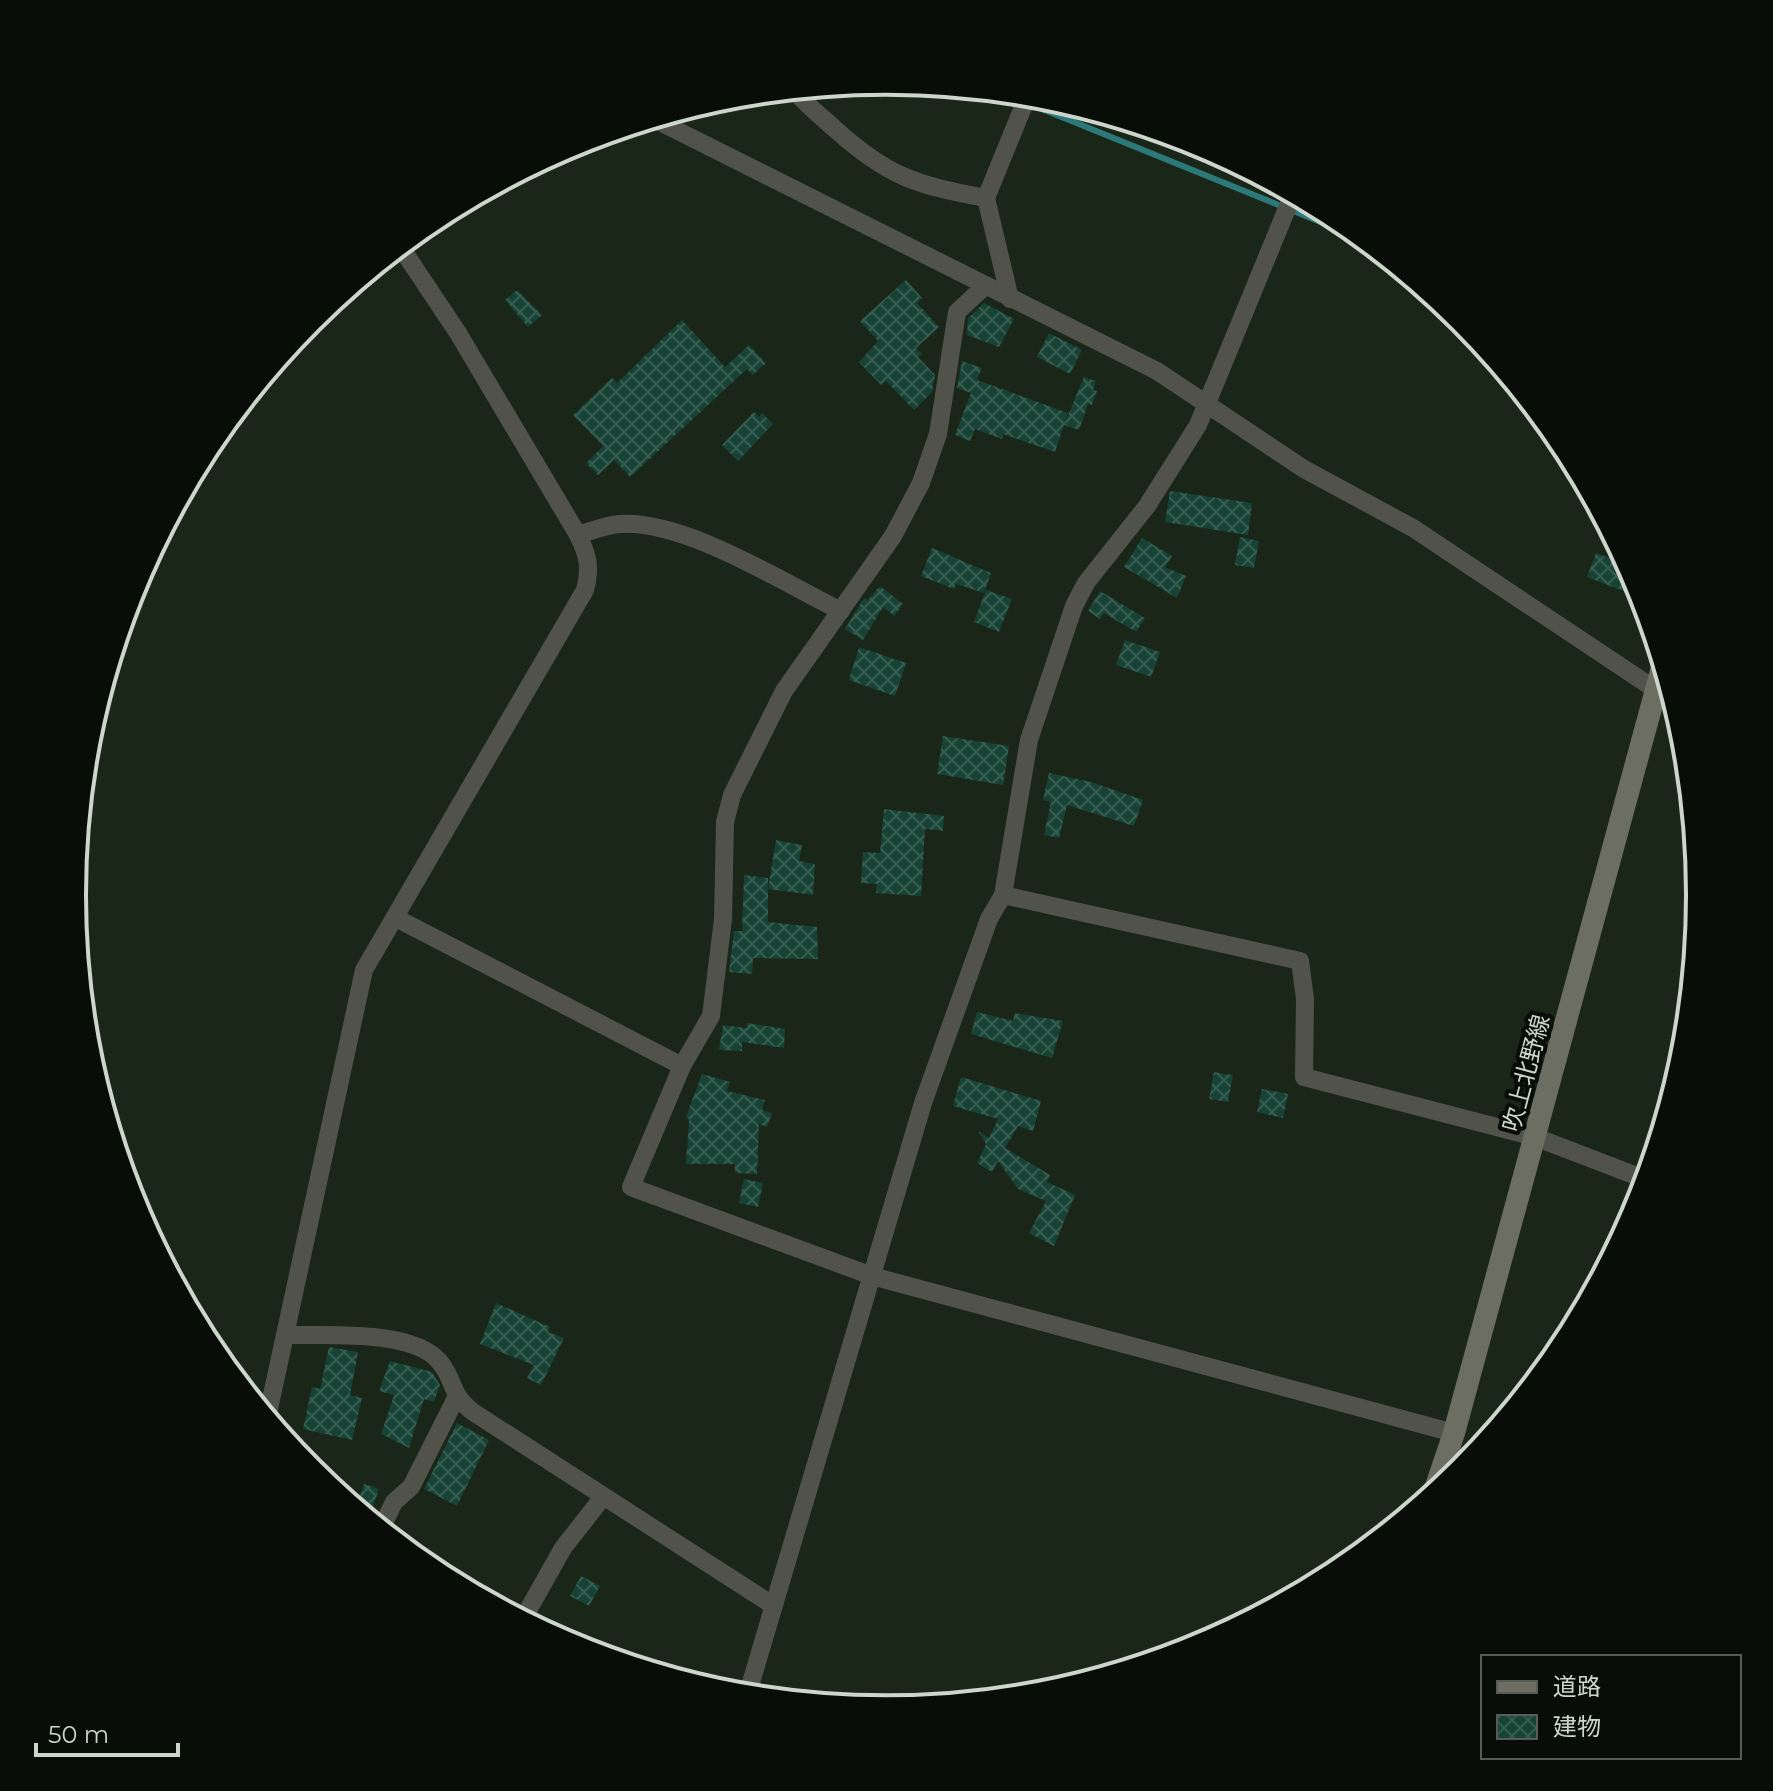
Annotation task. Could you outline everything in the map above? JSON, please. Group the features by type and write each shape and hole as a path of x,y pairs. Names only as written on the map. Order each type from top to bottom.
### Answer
{"main road":[{"name":"吹上北野線","path":"1440,1473 1535,1137 1664,703"}],"street":[{"path":"805,100 870,161 895,175 929,187 986,198"},
{"path":"1010,299 986,198 1023,107"},
{"path":"667,126 1157,371 1304,469 1413,528 1661,692"},
{"path":"751,1684 923,1103 989,919 1003,895 1022,768 1074,606 1086,583 1170,472 1207,406 1289,203"},
{"path":"270,1405 358,988 585,590 589,563 578,535 458,333 406,255"},
{"path":"985,286 957,312 938,434 921,483 893,536 784,691 732,795 725,822 723,919 711,1016 682,1066 631,1187 872,1276 1454,1433"},
{"path":"578,535 619,524 652,527 690,537 841,611"},
{"path":"1003,895 1300,961 1305,999 1304,1077 1535,1137 1636,1176"},
{"path":"396,918 682,1066"},
{"path":"286,1335 385,1338 415,1347 438,1360 456,1398 774,1606"},
{"path":"386,1520 394,1502 411,1487 456,1398"},
{"path":"528,1611 563,1548 603,1497"}],"building":[{"path":"906,280 922,298 917,303 939,327 916,348 922,354 918,357 935,375 932,392 914,410 886,381 881,385 859,362 878,341 860,321"},
{"path":"517,290 542,315 528,327 505,300"},
{"path":"984,303 1014,319 999,347 967,335 968,318"},
{"path":"682,320 725,367 749,345 766,363 753,375 747,369 630,477 614,460 598,475 586,463 603,446 573,415 612,378 617,383"},
{"path":"1049,333 1082,350 1070,374 1037,357"},
{"path":"962,361 982,368 977,380 1068,413 1055,452 1003,434 1002,439 975,429 970,441 955,435 971,393 957,388"},
{"path":"1084,377 1096,381 1093,390 1097,391 1092,405 1088,404 1079,430 1064,425"},
{"path":"754,412 759,417 762,413 773,424 738,461 722,445"},
{"path":"1170,491 1252,503 1248,535 1165,522"},
{"path":"1240,537 1259,541 1254,568 1235,565"},
{"path":"1142,538 1172,556 1165,567 1186,576 1177,598 1124,567"},
{"path":"932,548 991,573 984,593 956,584 954,589 921,576"},
{"path":"1596,553 1612,559 1626,592 1587,577"},
{"path":"880,586 903,604 894,616 883,607 863,640 845,629 864,598 868,600"},
{"path":"986,590 1012,599 999,632 974,622"},
{"path":"1100,591 1145,618 1136,632 1104,613 1100,619 1088,611"},
{"path":"1125,640 1160,652 1151,677 1116,665"},
{"path":"859,647 906,663 895,696 849,680"},
{"path":"943,736 1009,746 1003,785 937,774"},
{"path":"1049,773 1091,782 1143,800 1134,826 1067,805 1059,838 1044,835 1051,802 1043,800"},
{"path":"884,809 944,816 943,831 925,829 921,896 876,893 877,884 861,883 863,852 880,853"},
{"path":"776,840 802,845 799,861 815,864 813,895 768,889"},
{"path":"744,875 768,878 768,922 817,927 818,959 753,958 752,974 729,972 734,931 742,931"},
{"path":"977,1012 1013,1021 1015,1013 1063,1021 1052,1058 971,1034"},
{"path":"747,1023 785,1029 784,1048 742,1042 742,1051 719,1050 723,1025 747,1028"},
{"path":"1214,1072 1233,1075 1228,1102 1209,1099"},
{"path":"702,1074 730,1082 727,1091 765,1100 762,1110 772,1113 767,1127 759,1124 757,1174 735,1173 735,1164 686,1164 689,1119 686,1117"},
{"path":"961,1077 1041,1101 1033,1131 1018,1126 1005,1148 1050,1175 1047,1182 1075,1195 1054,1246 1029,1233 1046,1201 1018,1189 998,1161 992,1172 977,1163 986,1144 978,1131 989,1138 998,1119 953,1106"},
{"path":"1262,1089 1288,1094 1283,1118 1257,1112"},
{"path":"744,1179 763,1183 758,1207 739,1203"},
{"path":"496,1303 550,1327 548,1332 564,1338 541,1385 527,1378 534,1365 480,1344"},
{"path":"329,1347 358,1352 350,1395 362,1398 352,1440 303,1429 312,1387 320,1389"},
{"path":"390,1361 432,1372 440,1385 434,1402 424,1399 409,1448 381,1434 394,1395 379,1391"},
{"path":"457,1423 489,1440 457,1506 424,1489"},
{"path":"364,1484 379,1489 372,1508 359,1497"},
{"path":"581,1576 600,1586 589,1606 570,1596"}],"waterway":[{"path":"1046,111 1315,220"}]}
